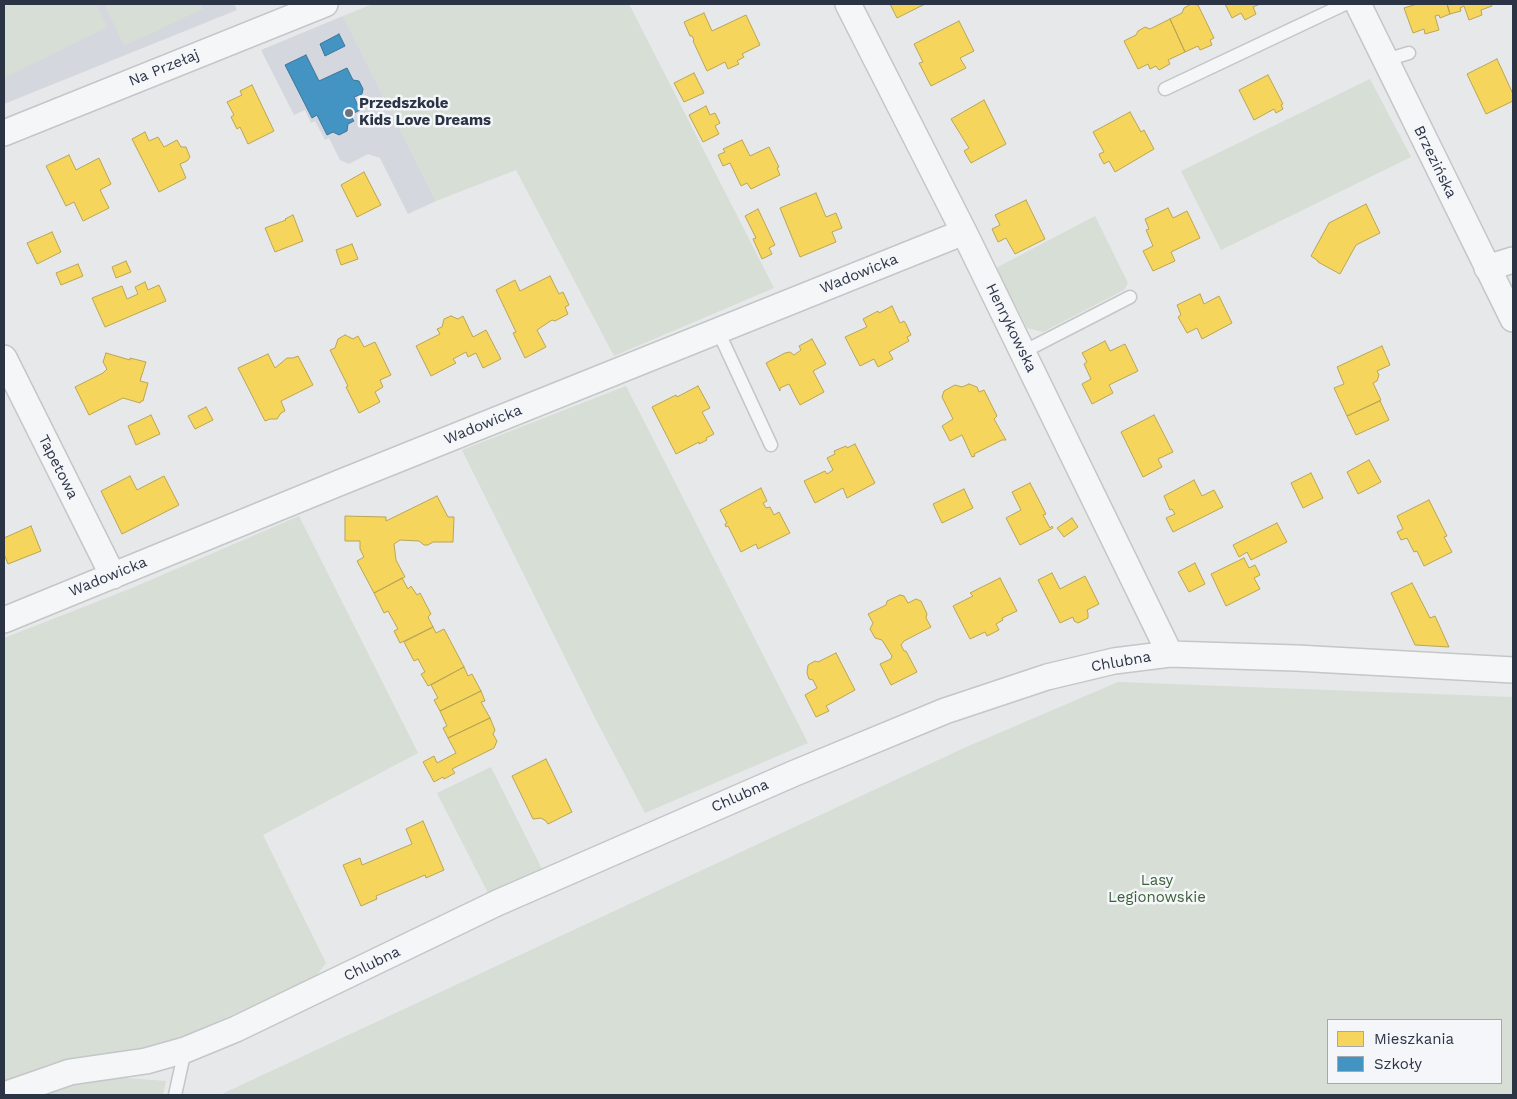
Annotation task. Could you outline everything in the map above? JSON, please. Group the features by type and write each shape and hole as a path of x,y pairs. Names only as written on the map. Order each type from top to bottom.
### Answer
{"street":[{"name":"Na Przełaj","path":"4,133 324,4"},
{"name":"Henrykowska","path":"848,4 964,232 1170,654"},
{"name":"Brzezińska","path":"1358,4 1513,319"},
{"name":"Wadowicka","path":"4,620 964,232"},
{"path":"1487,268 1513,260"},
{"name":"Tapetowa","path":"4,358 113,576"},
{"name":"Chlubna","path":"4,1095 70,1072 146,1061 185,1050 236,1029 497,903 794,773 945,710 1047,676 1114,661 1170,654 1296,658 1513,670"}],"lane":[{"path":"1165,88 1345,4"},
{"path":"1386,60 1410,53"},
{"path":"1023,352 1130,297"},
{"path":"718,331 771,445"},
{"path":"175,1095 185,1050"}],"shaded area":[{"path":"4,4 234,4 237,10 4,104"},
{"name":"Przedszkole Kids Love Dreams","path":"343,16 436,201 408,214 380,158 368,154 349,164 340,160 329,138 325,140 315,121 311,123 305,110 294,115 261,50"}],"green space":[{"path":"4,4 96,4 108,27 4,78"},
{"path":"104,4 200,4 203,9 124,46"},
{"path":"373,4 629,4 774,288 614,356 516,170 436,201 343,16"},
{"path":"1370,79 1411,157 1221,250 1181,171"},
{"path":"1095,216 1128,283 1124,290 1043,332 1027,328 996,268"},
{"path":"626,386 808,743 645,813 594,716 462,450"},
{"path":"299,516 418,753 263,835 326,963 314,979 175,1040 125,1056 49,1064 4,1083 4,638 132,588"},
{"name":"Lasy Legionowskie","path":"1118,682 1513,697 1513,1095 223,1095 964,748"},
{"path":"491,767 543,871 488,893 437,793"},
{"path":"126,1078 166,1081 163,1095 33,1095 70,1083"}],"building: Mieszkania":[{"path":"890,4 925,4 897,18"},
{"path":"1191,4 1198,5 1214,38 1210,40 1212,45 1200,50 1198,46 1185,52 1170,19 1182,13 1184,8"},
{"path":"1225,4 1260,4 1253,7 1256,14 1245,20 1241,13 1232,18"},
{"path":"1417,4 1447,4 1450,14 1440,18 1439,15 1435,16 1439,30 1425,34 1424,29 1413,33 1404,8"},
{"path":"1447,4 1491,4 1492,6 1481,10 1482,15 1469,20 1464,6 1460,8 1461,11 1450,14"},
{"path":"704,13 712,31 746,15 760,45 742,54 744,57 737,61 739,64 728,69 725,62 707,71 684,22"},
{"path":"1170,19 1185,52 1168,60 1170,64 1159,70 1156,66 1150,69 1148,64 1138,69 1124,41 1136,35 1138,31 1145,27 1150,29"},
{"path":"959,21 974,51 960,58 966,68 931,86 919,63 923,62 914,44"},
{"path":"1497,59 1513,94 1513,101 1486,114 1467,74"},
{"path":"694,73 704,93 684,102 674,83"},
{"path":"1268,75 1283,104 1281,105 1283,109 1276,113 1274,109 1254,120 1239,90"},
{"path":"252,85 274,131 248,144 240,127 237,129 231,117 234,115 227,102 242,95 240,91"},
{"path":"984,100 1006,144 971,163 964,151 969,148 951,119"},
{"path":"706,106 710,115 715,113 720,123 715,126 719,134 703,142 689,115"},
{"path":"1130,112 1141,132 1144,130 1154,149 1115,172 1109,161 1104,164 1100,157 1099,154 1104,152 1093,132"},
{"path":"145,132 149,141 158,137 164,147 177,140 181,147 186,147 190,157 187,161 180,164 186,178 159,192 132,139"},
{"path":"742,140 750,156 769,147 779,167 777,168 780,175 751,189 747,183 741,186 730,163 723,166 718,155 725,152 723,149"},
{"path":"69,155 76,170 99,158 111,184 100,190 109,208 83,221 74,202 66,206 46,166"},
{"path":"364,172 381,205 357,217 341,185"},
{"path":"816,193 826,217 836,213 842,228 832,232 836,242 800,257 780,208"},
{"path":"1026,200 1045,239 1015,254 1006,238 998,242 992,229 1000,225 995,215"},
{"path":"1366,204 1380,233 1356,245 1340,274 1311,256 1329,223"},
{"path":"1168,208 1173,218 1187,211 1200,238 1171,252 1175,261 1153,271 1143,251 1153,246 1146,230 1149,229 1145,219"},
{"path":"758,209 775,245 769,248 772,254 762,259 753,239 756,238 745,216"},
{"path":"293,215 303,241 275,252 265,228 286,220"},
{"path":"52,232 61,252 37,264 27,243"},
{"path":"352,244 358,259 341,265 336,250"},
{"path":"126,261 131,272 116,278 112,267"},
{"path":"78,264 83,276 61,285 56,273"},
{"path":"550,276 559,294 563,292 569,305 565,307 568,314 555,321 552,320 537,330 546,347 525,358 513,333 516,332 496,290 515,280 520,291"},
{"path":"145,282 148,290 159,285 166,301 105,327 92,298 122,286 127,299 138,294 135,287"},
{"path":"1200,294 1204,304 1219,296 1232,323 1202,339 1197,328 1187,333 1178,317 1181,315 1177,305"},
{"path":"892,306 900,323 904,321 906,324 911,335 907,337 909,341 889,352 893,359 878,367 874,359 860,366 845,337 867,327 863,319"},
{"path":"451,316 458,319 463,316 473,337 486,330 501,359 483,368 476,353 468,357 466,352 453,359 456,363 431,376 416,346 440,334 437,329 442,327 444,319"},
{"path":"345,335 353,339 358,336 364,347 375,342 391,375 380,380 383,387 375,392 380,402 359,413 330,350 335,348 338,339"},
{"path":"812,339 826,364 813,371 824,392 800,405 789,384 780,388 780,391 766,363 785,353 790,352 794,355 801,350 799,346"},
{"path":"1105,341 1110,351 1125,344 1138,371 1109,385 1113,393 1092,404 1082,384 1091,379 1084,364 1087,362 1082,353"},
{"path":"1382,346 1390,365 1377,371 1379,375 1377,381 1373,383 1381,400 1347,416 1334,388 1344,384 1337,367"},
{"path":"106,353 130,360 130,358 146,362 140,381 148,383 143,401 140,403 123,398 89,415 75,387 103,373 107,369 103,362"},
{"path":"268,354 275,368 287,358 298,356 313,385 281,401 285,411 277,419 265,421 238,368"},
{"path":"969,384 977,387 979,392 984,390 997,416 994,419 1006,440 1002,440 974,454 975,456 972,457 962,435 950,441 942,426 953,419 942,397 944,391 955,385 962,387"},
{"path":"698,386 710,408 702,412 714,434 706,438 707,440 676,454 652,407"},
{"path":"1380,401 1389,420 1356,435 1347,416"},
{"path":"206,407 213,420 195,429 188,416"},
{"path":"151,415 160,434 136,445 128,426"},
{"path":"1154,415 1173,452 1158,459 1162,467 1143,477 1121,432"},
{"path":"855,444 875,483 847,498 843,488 815,503 804,481 825,471 827,474 833,470 827,458 835,454 834,451"},
{"path":"1369,460 1381,482 1358,494 1347,472"},
{"path":"1311,473 1323,498 1303,508 1291,483"},
{"path":"130,476 137,490 164,476 179,505 122,534 101,491"},
{"path":"1194,480 1202,496 1214,490 1223,507 1173,532 1166,518 1175,514 1172,509 1170,510 1164,496"},
{"path":"1030,483 1046,514 1043,515 1050,528 1052,526 1053,528 1020,545 1006,518 1021,510 1012,492"},
{"path":"761,488 767,501 763,503 766,508 770,507 774,515 779,512 790,533 758,549 756,544 741,552 728,526 726,527 725,524 727,523 720,510"},
{"path":"964,489 973,508 942,523 933,504"},
{"path":"437,496 448,517 454,517 453,542 433,542 424,545 419,541 400,540 394,544 396,560 405,577 374,593 357,561 364,557 360,549 360,541 345,541 345,516 386,517 386,521"},
{"path":"1429,500 1447,536 1444,537 1452,552 1424,566 1417,551 1414,552 1407,538 1401,540 1397,532 1403,529 1397,516"},
{"path":"1072,518 1078,527 1064,537 1057,528"},
{"path":"1277,523 1287,542 1251,560 1247,552 1239,557 1233,545"},
{"path":"31,526 41,551 8,564 4,554 4,538"},
{"path":"1244,558 1249,568 1255,565 1260,575 1254,578 1260,589 1226,606 1211,574"},
{"path":"1195,563 1205,584 1189,592 1178,572"},
{"path":"1052,573 1060,589 1085,576 1099,604 1087,610 1088,618 1078,623 1074,621 1073,617 1060,623 1038,580"},
{"path":"402,578 408,589 411,586 417,595 420,593 431,614 428,617 433,627 400,643 394,631 398,629 388,611 384,613 374,593"},
{"path":"1000,578 1017,611 1002,618 1003,620 996,624 999,630 987,636 985,632 970,639 953,606 973,596 970,593"},
{"path":"1412,583 1430,618 1435,616 1449,647 1415,645 1391,593"},
{"path":"900,595 904,596 908,603 916,599 921,601 931,627 904,641 901,645 917,672 891,685 880,664 891,659 892,656 882,640 875,638 870,629 873,623 868,614"},
{"path":"433,627 436,633 444,629 464,667 428,686 421,674 425,672 418,659 414,661 404,642"},
{"path":"836,653 855,690 826,706 829,711 816,717 805,695 817,688 813,680 809,679 807,673 808,665"},
{"path":"464,667 468,676 472,674 481,691 440,711 434,700 438,698 431,685"},
{"path":"481,691 485,701 481,702 490,718 448,738 443,728 447,726 440,711"},
{"path":"490,718 495,730 493,734 497,741 494,748 452,769 455,773 434,782 423,762 434,756 437,763 456,753 448,738"},
{"path":"546,759 572,812 548,824 541,818 533,819 512,776"},
{"path":"423,821 444,870 426,878 425,875 376,896 377,899 361,906 343,865 360,858 362,865 412,844 406,829"}],"building: Szkoły":[{"path":"339,34 345,46 325,56 320,44"},
{"path":"306,55 319,81 347,68 353,80 359,81 363,89 362,94 354,97 360,110 350,115 354,121 348,124 347,131 339,135 333,132 327,135 317,115 312,118 285,65"}],"place":[{"name":"Przedszkole Kids Love Dreams","path":"349,113"}]}
